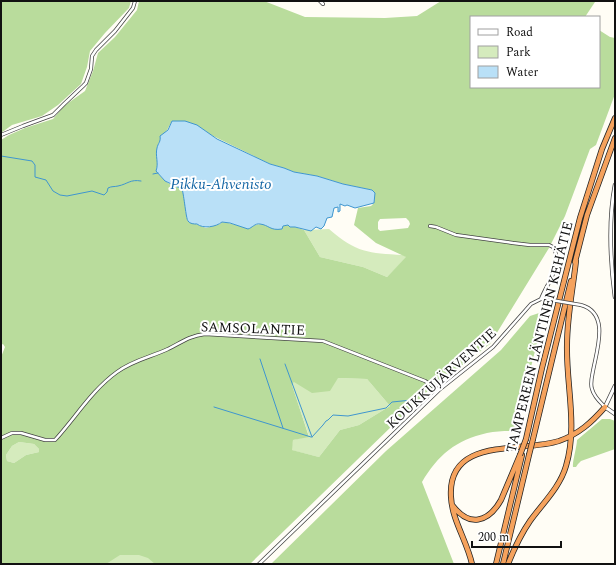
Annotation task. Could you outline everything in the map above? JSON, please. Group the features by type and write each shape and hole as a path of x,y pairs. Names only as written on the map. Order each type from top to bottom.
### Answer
{"highway":[{"name":"TAMPEREEN LÄNTINEN KEHÄTIE","path":"496,564 542,368 580,218 602,149 615,118"},
{"name":"TAMPEREEN LÄNTINEN KEHÄTIE","path":"503,564 576,261 592,202 615,138"},
{"path":"508,564 529,522 561,480 568,459 572,436 567,344 576,261"},
{"path":"472,564 452,504 451,489 454,476 463,463 473,455 496,449 538,446 572,436 588,425 605,407"},
{"path":"452,504 461,515 469,519 486,517 493,511 501,500 521,455"}],"street":[{"path":"1,135 53,115 86,83 91,69 92,56 115,31 133,8 135,1"},
{"path":"320,1 323,4"},
{"path":"615,185 611,210 610,245 615,297"},
{"path":"430,226 456,235 530,245 549,245 553,247 557,255 555,267 541,299 581,305 591,309 599,323 599,336 591,384 594,395 605,407 615,414"},
{"name":"KOUKKUJÄRVENTIE","path":"259,564 439,390 493,347 530,304 541,299"},
{"name":"SAMSOLANTIE","path":"1,438 12,433 21,433 45,440 55,440 85,402 117,372 135,361 168,349 187,338 205,334 323,341 425,381 439,390"},
{"path":"605,407 615,386"}],"green space":[{"path":"1,1 131,1 129,8 90,51 87,67 81,84 58,105 42,116 12,125 1,133"},
{"path":"139,1 264,1 305,17 385,18 417,16 441,1 595,2 586,16 470,16 470,88 600,88 600,31 610,37 615,38 615,94 596,145 590,149 565,216 549,248 490,344 428,391 250,564 155,564 148,558 139,555 120,555 106,564 1,564 1,357 5,347 3,344 1,345 1,140 25,128 53,119 64,106 85,91 98,53 115,37 137,10","holes":["172,121 206,131 209,134 270,164 294,172 317,176 343,184 372,190 374,203 371,206 358,208 354,225 376,243 406,257 387,277 363,267 320,257 304,230 290,227 288,225 281,226 259,224 246,226 222,222 206,228 188,221 182,191 166,182 156,171 158,162 157,148","406,218 410,224 408,228 380,231 378,229 378,222 380,219","338,378 367,379 390,406 359,425 340,430 319,457 292,450 293,440 309,437 292,385 294,382 312,393 330,391","19,442 34,444 39,449 39,452 26,455 14,463 7,461 6,455 12,446"]},
{"path":"329,229 347,243 363,250 403,255 407,257 387,277 363,267 320,257 304,230"},
{"path":"545,311 515,431 497,431 487,433 457,444 441,456 422,482 454,564 271,564 386,451 501,350 530,316"},
{"path":"338,378 367,379 390,406 359,425 340,430 319,457 291,450 293,440 309,436 292,385 294,382"},
{"path":"602,419 610,419 615,421 615,449 581,461 576,467 573,467 577,440"},
{"path":"19,442 34,444 39,449 39,452 26,455 14,463 7,461 6,455 12,446"},
{"path":"126,549 143,552 159,564 104,564"}],"water":[{"name":"Pikku-Ahvenisto","path":"172,121 185,121 197,125 217,139 270,164 294,172 317,176 343,184 372,190 375,193 374,203 355,208 340,204 340,211 338,212 338,207 334,208 332,217 327,218 321,229 316,227 311,231 290,227 288,225 283,226 282,229 272,229 258,224 248,229 222,222 210,227 191,223 187,219 182,189 165,181 156,171 157,146 160,136 168,130"}],"waterway":[{"path":"1,156 32,161 35,165 35,177 46,180 53,191 60,195 67,196 92,191 104,195 109,187 132,181 141,181"},
{"path":"153,174 158,173"},
{"path":"260,359 283,428"},
{"path":"285,364 312,437"},
{"path":"312,437 333,415 348,416 386,408 392,402 412,400"},
{"path":"214,407 311,437"}]}
